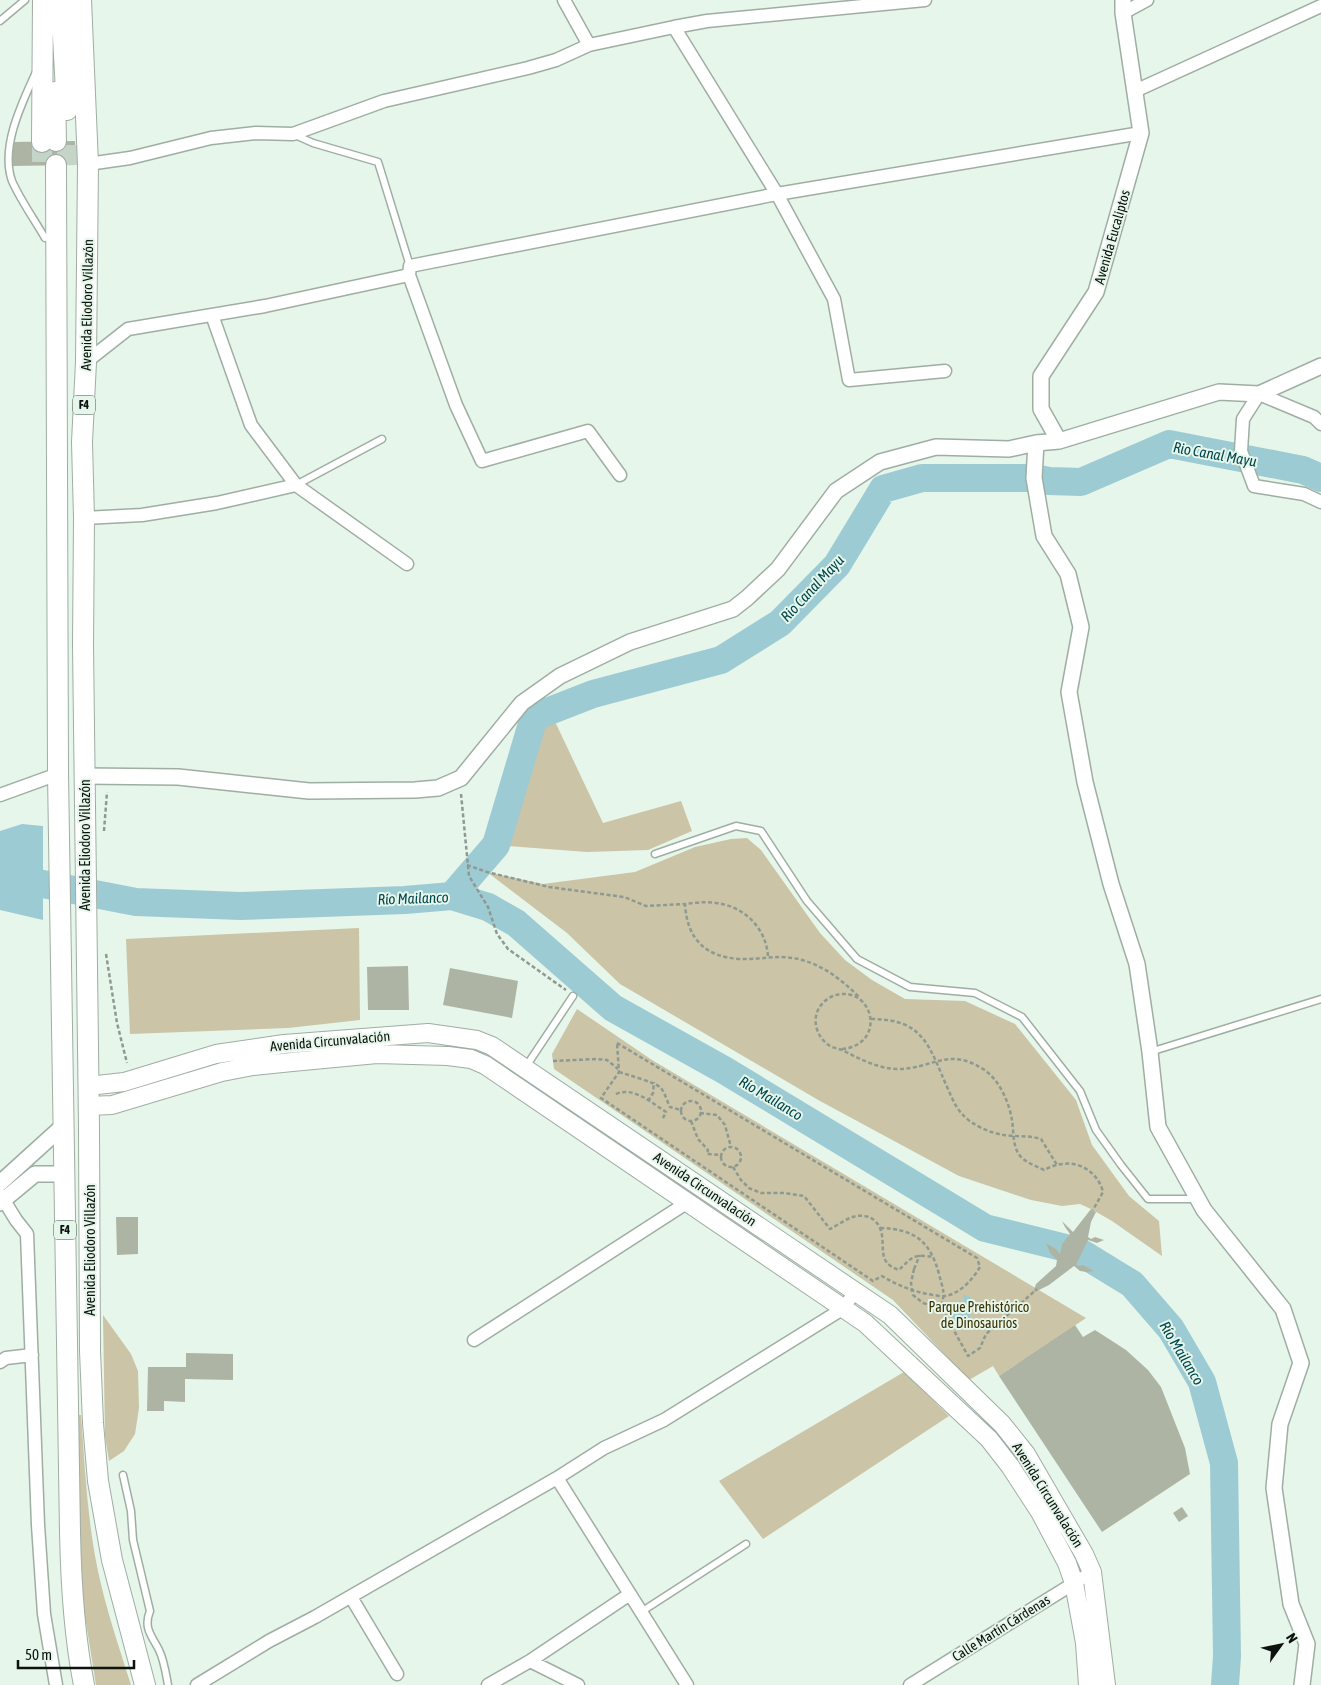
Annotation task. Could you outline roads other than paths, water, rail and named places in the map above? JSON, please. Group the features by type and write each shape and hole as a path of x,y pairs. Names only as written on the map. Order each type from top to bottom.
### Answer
{"highway":[{"path":"42,0 41,59 55,142"},
{"path":"53,0 55,142"},
{"path":"55,142 61,0"},
{"name":"Avenida Eliodoro Villazón","path":"81,0 88,164 86,362 82,442 90,1351 98,1481 112,1560 145,1685"},
{"name":"Avenida Eliodoro Villazón","path":"56,441 51,378 45,238 55,165 58,774 71,1579 84,1685"}],"main road":[{"name":"Avenida Circunvalación","path":"88,1086 131,1079 216,1054 284,1044 410,1034 433,1034 477,1040 492,1046 890,1315 1002,1424 1026,1454 1084,1554 1092,1572 1106,1685"},
{"name":"Avenida Circunvalación","path":"89,1106 112,1105 222,1072 253,1066 377,1054 432,1056 471,1060 485,1065 865,1322 989,1438 1040,1512 1066,1563 1074,1583 1085,1643 1088,1685"}],"street":[{"path":"564,0 588,45"},
{"path":"88,164 130,158 211,138 256,133 293,134 384,101 528,68 556,60 588,45 674,26 925,0"},
{"path":"1123,7 1147,0"},
{"path":"1135,91 1321,6"},
{"name":"Avenida Eucaliptos","path":"1059,441 1041,409 1041,376 1096,292 1141,133 1123,7"},
{"path":"674,26 777,194 834,299 849,380 945,371"},
{"path":"86,362 128,329 265,306 410,270 777,194 1141,133"},
{"path":"410,270 456,405 482,461 588,431 620,475"},
{"path":"212,315 250,425 296,485 407,564"},
{"path":"1321,366 1259,394 1243,419 1241,451 1254,486 1304,494 1321,502"},
{"path":"84,776 178,777 309,791 438,788 461,778 522,703 560,676 630,642 733,609 740,604 778,569 836,491 880,462 936,447 1009,449 1036,442 1059,441 1219,392 1259,394 1314,417 1321,424"},
{"path":"1036,442 1034,478 1044,536 1068,574 1081,627 1069,692 1085,782 1111,884 1137,964 1150,1052 1158,1127 1204,1210 1283,1309 1301,1363 1280,1424 1274,1488 1291,1604 1307,1644 1302,1685"},
{"path":"84,518 142,514 217,503 296,485"},
{"path":"0,796 58,774"},
{"path":"432,1056 433,1034"},
{"path":"516,1085 525,1069"},
{"path":"0,1183 63,1126"},
{"path":"56,1685 44,1614 38,1525 26,1234 1,1199 35,1174 64,1174"},
{"path":"474,1340 688,1202"},
{"path":"197,1685 269,1641 351,1597 557,1478 604,1448 664,1420 844,1308 855,1291"},
{"path":"0,1362 6,1358 32,1355"},
{"path":"955,1408 972,1395"},
{"path":"557,1478 687,1685"},
{"name":"Calle Martín Cárdenas","path":"910,1685 1092,1572"},
{"path":"488,1685 530,1660 630,1594"},
{"path":"351,1597 397,1674"},
{"path":"530,1660 578,1685"}],"lane":[{"path":"0,21 25,0"},
{"path":"41,59 12,129 8,144 8,166 12,180 45,238"},
{"path":"293,134 313,143 378,162 410,270"},
{"path":"296,485 382,439"},
{"path":"655,854 736,826 761,831 807,900 858,959 910,987 975,993 1022,1017 1080,1091 1096,1130 1148,1199 1198,1199"},
{"path":"525,1069 573,996"},
{"path":"1150,1052 1321,999"},
{"path":"123,1475 131,1512 132,1540 150,1611 146,1619 152,1639 160,1651 168,1685"},
{"path":"641,1612 746,1544"}],"water":[{"path":"22,824 43,826 43,920 0,910 0,831"},
{"path":"963,1295 972,1299 972,1312 962,1330 957,1330 959,1324 963,1321 961,1318 957,1321 950,1317 956,1311 961,1313 962,1310 958,1309 954,1303 961,1302 965,1305"}],"waterway":[{"name":"Rio Canal Mayu","path":"452,896 496,845 534,717 593,694 721,660 780,623 837,565 883,489 922,478 1034,478 1049,481 1081,482 1169,444 1303,470 1321,478"},
{"name":"Río Mailanco","path":"0,880 22,880 136,902 240,906 405,900 452,896 488,907 516,923 613,1008 724,1070 985,1228 1078,1251 1132,1284 1171,1329 1202,1382 1224,1463 1227,1656 1225,1685"}],"tunnel":[{"path":"67,141 67,165"},
{"path":"42,142 42,165"}],"park label":[{"name":"Parque Prehistórico de Dinosaurios","path":"979,1315"}]}
